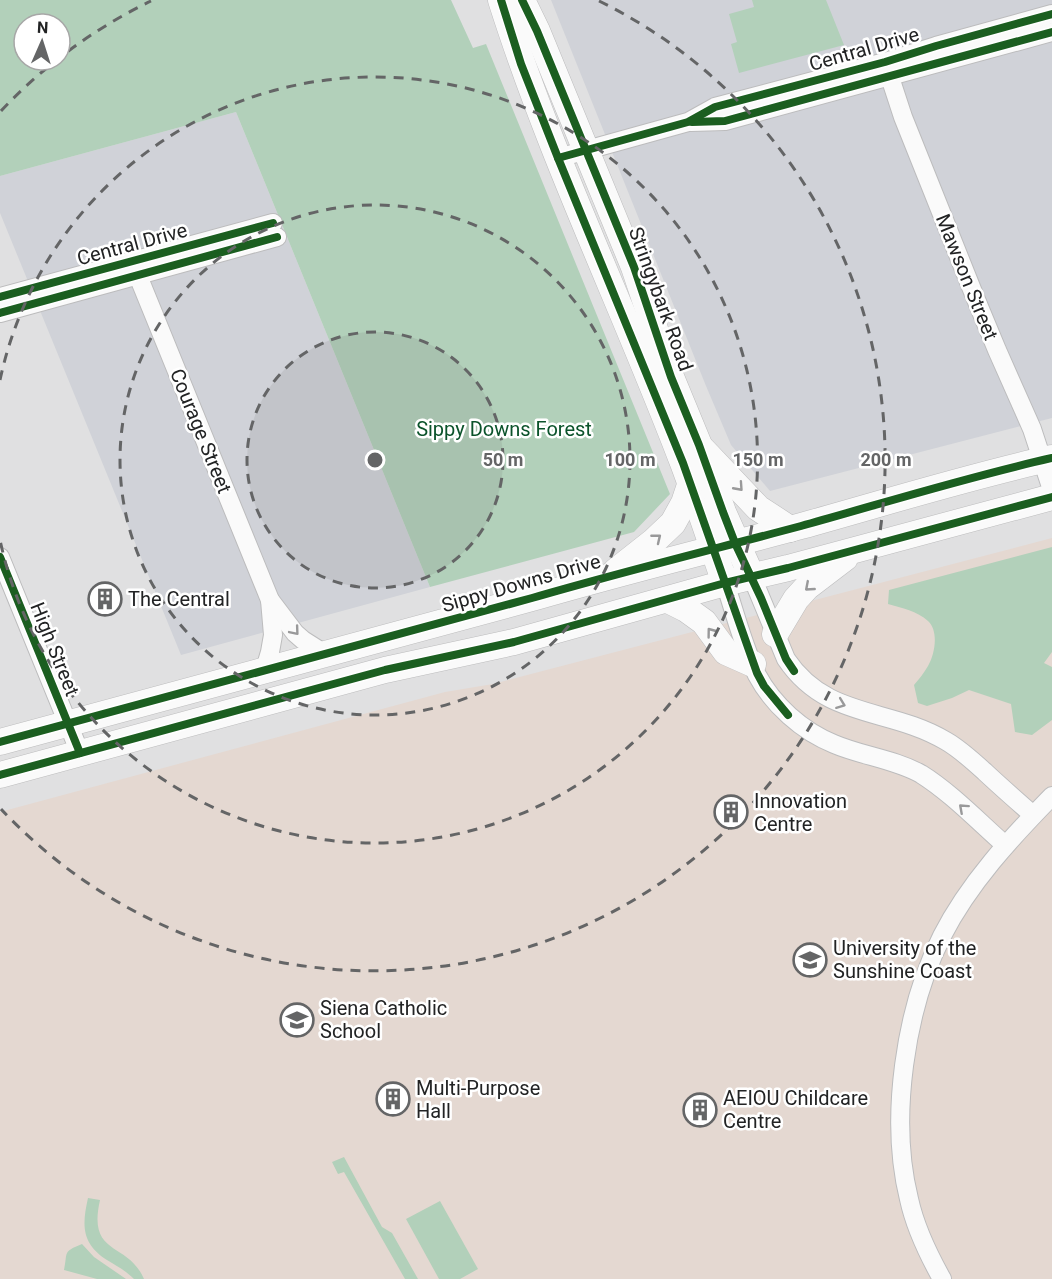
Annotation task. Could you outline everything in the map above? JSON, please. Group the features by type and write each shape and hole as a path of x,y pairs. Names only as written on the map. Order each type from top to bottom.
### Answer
{"main road":[{"name":"Stringybark Road","path":"501,0 521,64 690,485 724,546 752,577"},
{"name":"Stringybark Road","path":"522,0 587,150 634,267 671,377 723,512 725,583"},
{"path":"699,445 758,508 790,529"},
{"name":"Sippy Downs Drive","path":"0,742 611,575 1048,459"},
{"path":"611,575 673,523 684,503 690,485"},
{"path":"0,775 385,670 514,642 725,583 1052,497"},
{"path":"776,634 796,599 807,587 855,550"},
{"path":"668,600 704,622 726,652 753,664"}],"street":[{"name":"Central Drive","path":"887,69 946,43 1052,14"},
{"name":"Central Drive","path":"558,158 688,122 725,121 887,69 1052,32"},
{"name":"Mawson Street","path":"887,69 903,117 979,308 1032,429 1048,459 1052,490"},
{"name":"Central Drive","path":"0,297 135,268 275,230"},
{"name":"Central Drive","path":"0,313 135,268"},
{"name":"Courage Street","path":"135,268 270,600 295,633 326,654"},
{"name":"High Street","path":"0,557 80,753"},
{"path":"752,577 786,659 808,685 832,700 913,725 946,741 962,751 1033,815"},
{"path":"725,583 753,664 764,686 788,715 818,737 835,745 888,760 920,773 948,794 1005,845"},
{"name":"Courage Street","path":"265,669 272,643 270,600"},
{"path":"942,1279 916,1224 903,1165 901,1143 903,1073 914,1014 922,985 939,942 960,907 1005,845 1052,796"}],"shaded area":[{"path":"551,0 1052,0 1052,418 770,491 731,445"},
{"path":"236,112 430,587 181,655 0,213 0,176"},
{"path":"1052,538 1052,1279 0,1279 0,812 445,692 493,684"}],"green space":[{"name":"Sippy Downs Forest","path":"0,0 451,0 473,48 486,44 670,494 634,532 430,587 236,112 0,176"},
{"path":"752,0 826,0 844,45 739,73 731,44 737,42 729,14 754,7"},
{"path":"1052,547 1052,652 1044,663 1052,667 1052,720 1032,735 1015,732 1011,704 969,690 927,706 918,703 914,685 930,661 935,643 934,631 928,621 919,615 888,604 889,590"},
{"path":"344,1157 382,1227 392,1233 418,1279 405,1279 344,1172 338,1174 332,1162"},
{"path":"88,1198 100,1200 99,1231 104,1240 129,1259 144,1279 134,1279 98,1254 92,1247 85,1225"},
{"path":"440,1201 478,1269 460,1279 439,1279 406,1219"},
{"path":"82,1244 94,1257 126,1279 97,1279 64,1270 67,1253"}],"cycle path":[{"path":"501,0 521,64 683,463 757,673 764,686 788,715"},
{"path":"522,0 537,31 634,267 671,377 735,543 786,659 794,671"},
{"path":"558,158 688,122 715,107 885,62 1052,14"},
{"path":"692,122 725,121 1052,32"},
{"path":"0,297 273,223"},
{"path":"0,313 277,237"},
{"path":"0,742 1052,458"},
{"path":"0,775 385,670 514,642 725,583 1052,497"},
{"path":"0,557 80,753"}],"place":[{"name":"The Central","path":"105,599"},
{"name":"Innovation Centre","path":"731,812"},
{"name":"University of the Sunshine Coast","path":"810,960"},
{"name":"Siena Catholic School","path":"297,1020"},
{"name":"Multi-Purpose Hall","path":"393,1099"},
{"name":"AEIOU Childcare Centre","path":"700,1110"}]}
